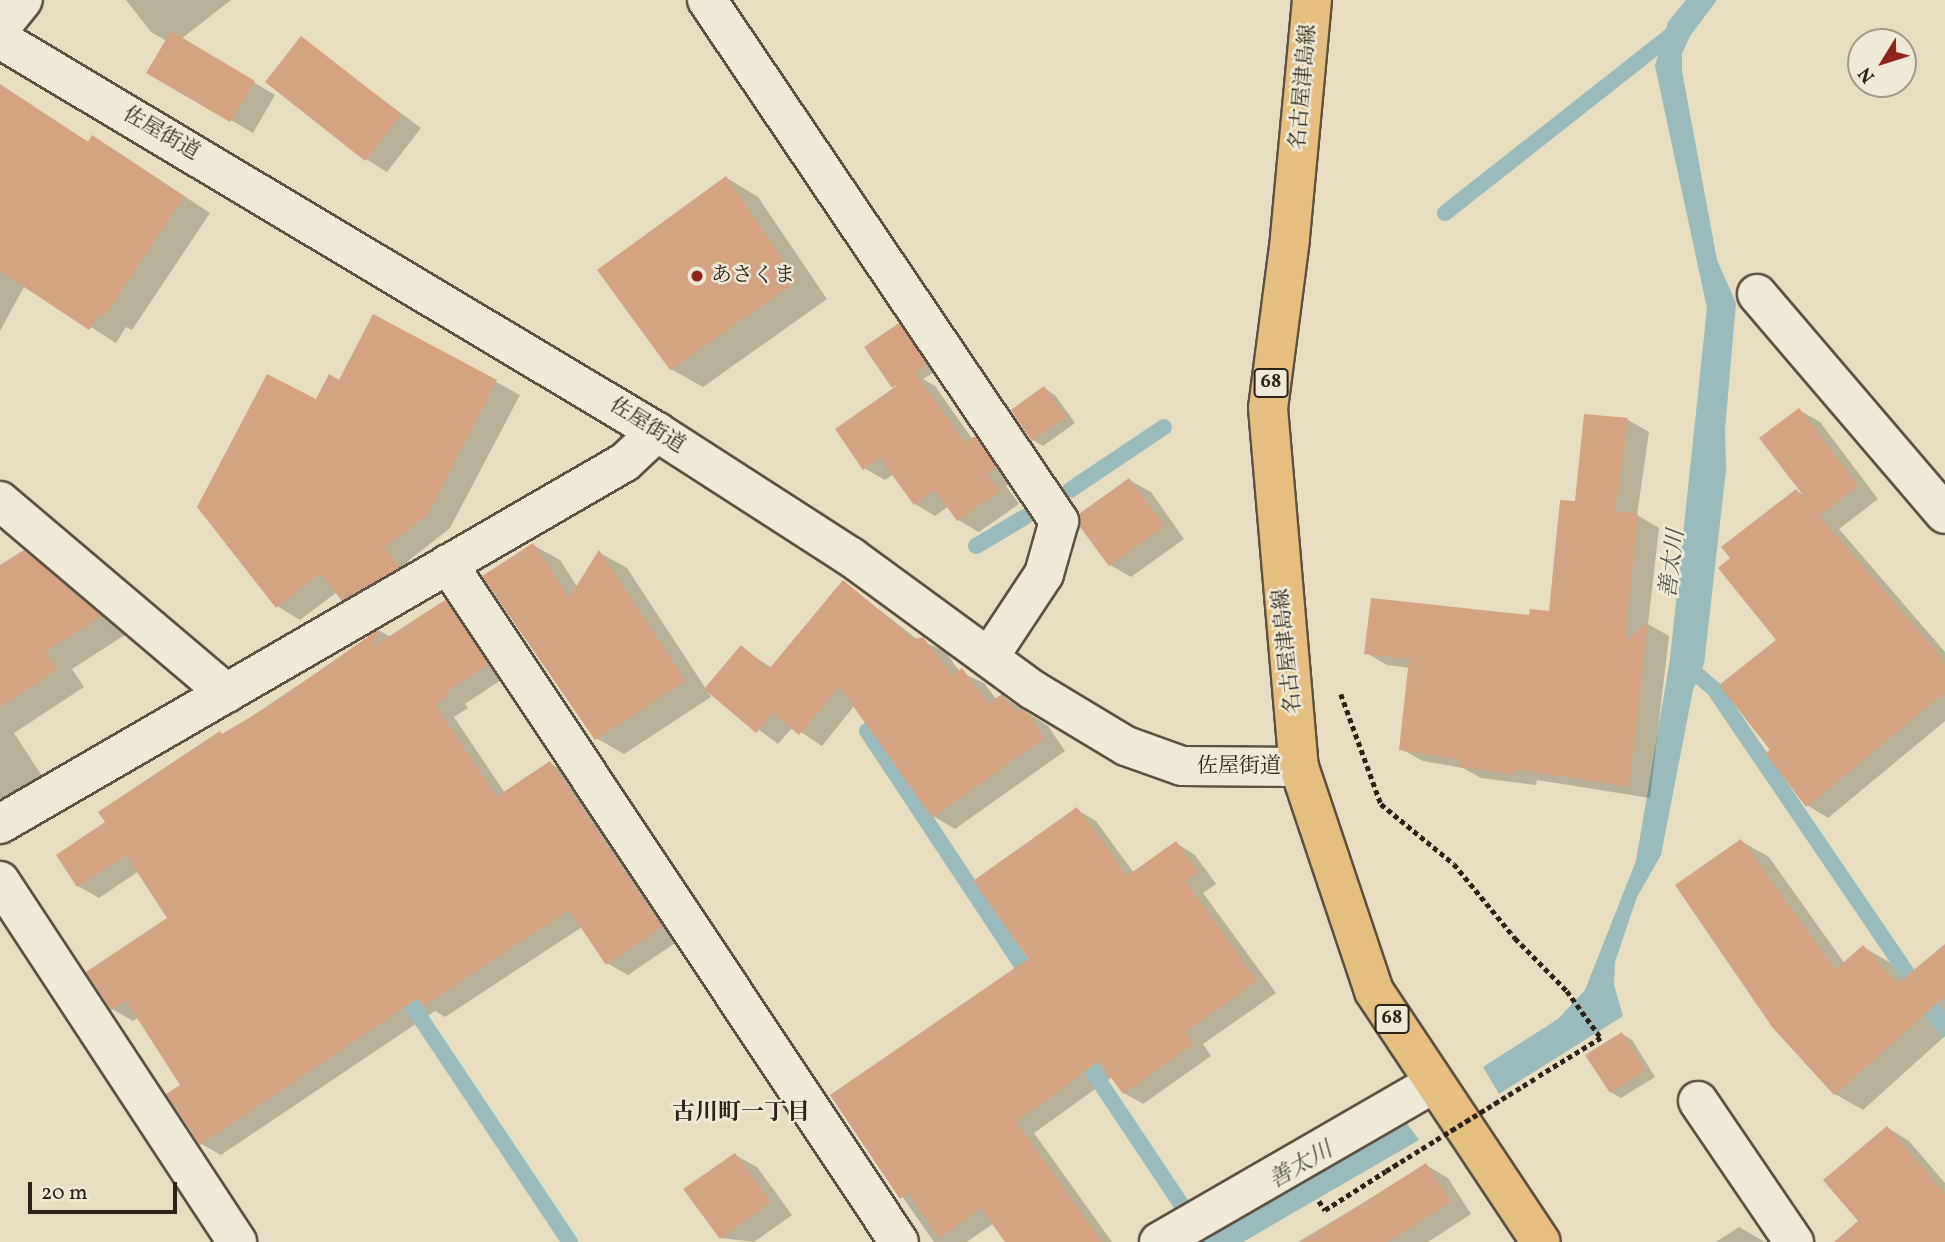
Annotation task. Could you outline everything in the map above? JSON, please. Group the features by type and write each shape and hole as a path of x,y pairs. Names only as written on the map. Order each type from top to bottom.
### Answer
{"main road":[{"name":"名古屋津島線","path":"1312,0 1290,239 1268,408 1299,767 1374,991 1433,1084 1541,1242"}],"street":[{"path":"0,28 23,0"},
{"path":"707,0 1059,521 1044,575 989,657"},
{"name":"佐屋街道","path":"0,39 657,432 851,557 1033,690 1126,746 1182,766 1299,767"},
{"path":"1756,294 1941,500"},
{"path":"0,824 625,462 657,432"},
{"path":"0,501 226,693"},
{"path":"447,564 899,1242"},
{"path":"0,881 237,1242"},
{"path":"1159,1242 1433,1084"},
{"path":"1698,1101 1794,1242"}],"path":[{"path":"1290,666 1338,686 1381,804 1454,864 1570,996 1601,1038 1325,1210 1320,1202"}],"water":[{"path":"1686,0 1717,0 1690,36 1682,54 1682,71 1717,260 1736,303 1725,429 1726,470 1704,664 1693,690 1661,855 1637,897 1615,962 1614,985 1623,1016 1499,1094 1483,1067 1558,1019 1585,990 1636,861 1670,659 1707,308 1655,66 1668,22"},
{"path":"1402,1117 1419,1140 1243,1242 1187,1242"}],"building":[{"path":"171,31 255,81 230,122 146,73"},
{"path":"301,36 401,114 365,161 265,82"},
{"path":"0,84 88,142 92,135 184,196 105,316 100,313 89,330 0,271"},
{"name":"あさくま","path":"726,176 797,281 670,370 597,270"},
{"path":"373,314 497,380 427,515 384,548 400,567 342,601 320,573 276,608 197,507 267,374 316,399 329,374 339,380"},
{"path":"899,323 927,364 892,388 864,347"},
{"path":"915,373 965,443 975,436 996,467 987,474 1000,491 957,521 935,490 914,505 880,458 863,470 835,429"},
{"path":"1044,386 1066,417 1032,441 1011,410"},
{"path":"1799,408 1858,486 1819,516 1759,438"},
{"path":"1584,414 1628,418 1615,511 1638,514 1625,641 1648,622 1629,787 1516,769 1515,774 1458,767 1459,759 1399,750 1409,659 1364,654 1371,598 1529,615 1530,609 1549,611 1560,500 1575,501"},
{"path":"1129,478 1164,526 1109,566 1080,527 1079,514"},
{"path":"1796,489 1945,662 1945,692 1806,807 1765,753 1770,750 1719,685 1776,640 1718,568 1730,558 1721,547"},
{"path":"533,543 569,598 599,550 685,681 595,740 482,576"},
{"path":"24,550 101,616 45,652 57,670 0,707 0,565"},
{"path":"843,580 913,639 923,637 952,676 962,668 988,704 1002,694 1015,710 1026,711 1044,738 932,818 839,686 799,735 773,713 756,733 704,689 741,645 769,669"},
{"path":"445,600 488,664 446,692 448,696 435,705 496,797 550,761 662,927 606,965 569,910 423,1006 418,998 200,1145 166,1094 180,1085 126,1001 111,1010 86,972 167,918 126,855 77,887 56,855 105,822 98,812 220,731 222,734 269,706 380,629 371,648"},
{"path":"1077,807 1127,876 1176,841 1198,872 1185,881 1257,981 1185,1032 1193,1044 1123,1094 1099,1061 1016,1122 1102,1242 1005,1242 981,1208 939,1238 908,1193 900,1199 830,1095 1028,959 973,881"},
{"path":"1741,839 1835,970 1863,945 1897,984 1945,944 1945,996 1834,1095 1772,1027 1675,885"},
{"path":"1622,1032 1645,1070 1610,1093 1585,1055"},
{"path":"1887,1126 1945,1194 1945,1242 1834,1242 1858,1221 1823,1180"},
{"path":"735,1153 771,1202 720,1239 683,1189"},
{"path":"1426,1163 1451,1202 1387,1242 1302,1242"}],"waterway":[{"path":"1445,213 1674,33"},
{"path":"1070,490 1164,427"},
{"path":"976,546 1025,517"},
{"path":"1684,663 1714,689 1945,1029"},
{"path":"867,731 1032,980"},
{"path":"399,986 570,1242"},
{"path":"1079,1051 1181,1204"}],"place":[{"name":"あさくま","path":"697,276"}],"district":[{"name":"古川町一丁目","path":"741,1113"}],"water label":[{"name":"善太川","path":"1673,564"},
{"name":"善太川","path":"1301,1166"}]}
